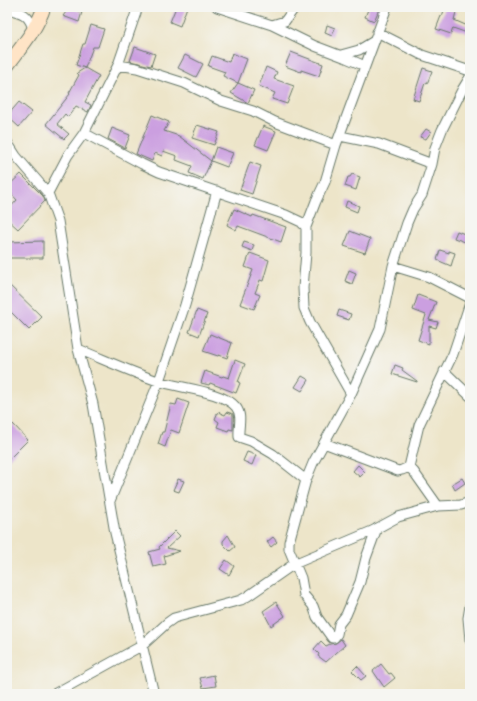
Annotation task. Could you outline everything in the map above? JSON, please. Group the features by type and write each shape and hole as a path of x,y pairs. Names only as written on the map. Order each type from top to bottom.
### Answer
{"street":[{"path":"7,66 33,30 44,7"},
{"path":"48,193 68,155 84,133 118,65 138,7"},
{"path":"217,7 233,10 272,25 315,46 365,66"},
{"path":"272,25 285,21 295,7"},
{"path":"351,394 310,322 304,308 303,288 306,253 306,227 325,182 338,141 387,7"},
{"path":"7,9 28,17 33,30"},
{"path":"340,55 360,50 376,37"},
{"path":"376,37 422,55 470,70"},
{"path":"118,65 137,68 184,83 221,100 253,111 275,122 338,141 379,144 432,164"},
{"path":"377,528 366,558 360,582 346,615 338,626 337,634 334,638 331,638 315,613 313,606 304,595 301,578 294,564 288,546 306,480 313,463 351,394 380,329 393,266 411,212 422,195 432,164 435,148 442,130 462,90 470,78"},
{"path":"84,133 148,167 286,215 301,222 306,227"},
{"path":"7,142 16,156 48,193 58,221 78,349 93,404 115,533 154,694"},
{"path":"110,501 159,381 190,289 217,191"},
{"path":"393,266 430,277 470,298"},
{"path":"409,467 419,425 453,354 470,303"},
{"path":"78,349 159,381 208,393 229,401 236,407 240,414 239,437 251,441 273,454 306,480"},
{"path":"444,371 470,396"},
{"path":"324,443 398,471 409,467"},
{"path":"409,467 438,506"},
{"path":"54,694 143,645 171,620 241,600 294,564 377,528 398,517 438,506 461,505 470,502"},
{"path":"470,606 468,618 470,640"}],"building":[{"path":"176,7 187,7 180,26 170,22"},
{"path":"369,7 380,7 374,21 365,17"},
{"path":"69,8 82,12 79,22 63,16"},
{"path":"445,8 456,12 454,20 470,27 470,34 453,28 451,34 436,29"},
{"path":"91,25 104,29 98,47 93,47 85,68 76,65"},
{"path":"327,25 335,28 332,36 325,33"},
{"path":"135,47 155,54 151,66 130,61"},
{"path":"291,52 323,64 319,76 301,70 301,72 285,66"},
{"path":"232,53 247,59 238,83 223,76 225,72 208,66 212,56 229,62"},
{"path":"185,55 203,64 196,77 178,68"},
{"path":"266,67 277,72 274,79 294,86 287,104 272,99 275,93 259,86"},
{"path":"85,68 99,76 85,102 91,105 88,112 76,106 68,117 65,114 57,124 69,134 64,139 46,124 70,94 69,93 79,75 77,73"},
{"path":"423,68 432,71 427,84 425,83 419,101 413,99"},
{"path":"238,83 254,90 248,103 231,93"},
{"path":"19,102 32,112 19,127 7,116"},
{"path":"152,115 169,122 164,131 179,136 211,161 203,179 189,173 192,166 176,160 177,156 163,151 162,156 155,153 152,161 136,154"},
{"path":"197,125 219,132 214,145 192,138"},
{"path":"263,126 276,131 268,150 255,145"},
{"path":"112,128 130,135 125,148 108,139"},
{"path":"426,129 431,132 426,139 420,137"},
{"path":"216,147 233,153 227,167 211,161"},
{"path":"250,162 261,166 252,194 240,190"},
{"path":"21,174 43,196 45,201 18,229 7,219 7,211 17,200 7,189 7,187"},
{"path":"352,174 360,177 356,190 345,186 348,177"},
{"path":"347,201 359,206 357,212 345,207"},
{"path":"234,209 252,217 253,215 286,227 281,242 238,226 236,230 227,225"},
{"path":"350,231 370,239 365,253 344,246"},
{"path":"457,231 470,236 468,243 454,238"},
{"path":"43,241 43,258 8,258 8,242"},
{"path":"244,242 254,245 252,251 242,247"},
{"path":"440,250 455,253 451,266 437,260"},
{"path":"250,253 269,260 263,281 260,280 255,293 260,295 254,309 240,304 253,270 245,267"},
{"path":"349,270 356,273 352,284 345,281"},
{"path":"7,283 42,317 29,330 7,308"},
{"path":"418,295 436,302 429,320 438,322 436,328 429,326 429,344 418,340 426,315 413,310"},
{"path":"197,310 207,314 199,336 189,332"},
{"path":"339,310 351,314 349,320 337,316"},
{"path":"210,334 232,343 227,358 203,351"},
{"path":"235,360 245,364 238,382 240,383 236,393 210,383 209,385 201,383 205,371 229,378"},
{"path":"395,365 403,368 402,370 417,382 392,374"},
{"path":"302,376 309,380 302,391 295,387"},
{"path":"178,399 189,403 179,433 171,430 165,447 158,444 162,432 164,432 171,404 176,405"},
{"path":"218,412 225,415 227,412 233,414 233,430 229,429 228,431 217,427 219,422 215,419"},
{"path":"13,424 28,440 7,461 7,429"},
{"path":"247,452 256,455 252,465 243,461"},
{"path":"358,465 365,472 360,477 353,471"},
{"path":"462,478 465,483 455,490 452,484"},
{"path":"178,479 184,481 179,492 173,490"},
{"path":"175,531 180,536 167,548 180,551 164,556 166,564 153,567 149,552 160,549 159,547"},
{"path":"228,535 235,547 230,551 223,544 223,541"},
{"path":"273,537 277,542 271,547 267,542"},
{"path":"226,560 234,566 229,575 220,569"},
{"path":"276,602 285,616 271,626 263,611"},
{"path":"341,639 345,645 326,662 318,656 319,654 314,649 321,641 326,646 336,643"},
{"path":"381,664 389,674 391,673 395,678 384,687 373,671"},
{"path":"357,666 366,676 361,680 352,671"},
{"path":"214,675 216,686 203,688 200,678"}]}
